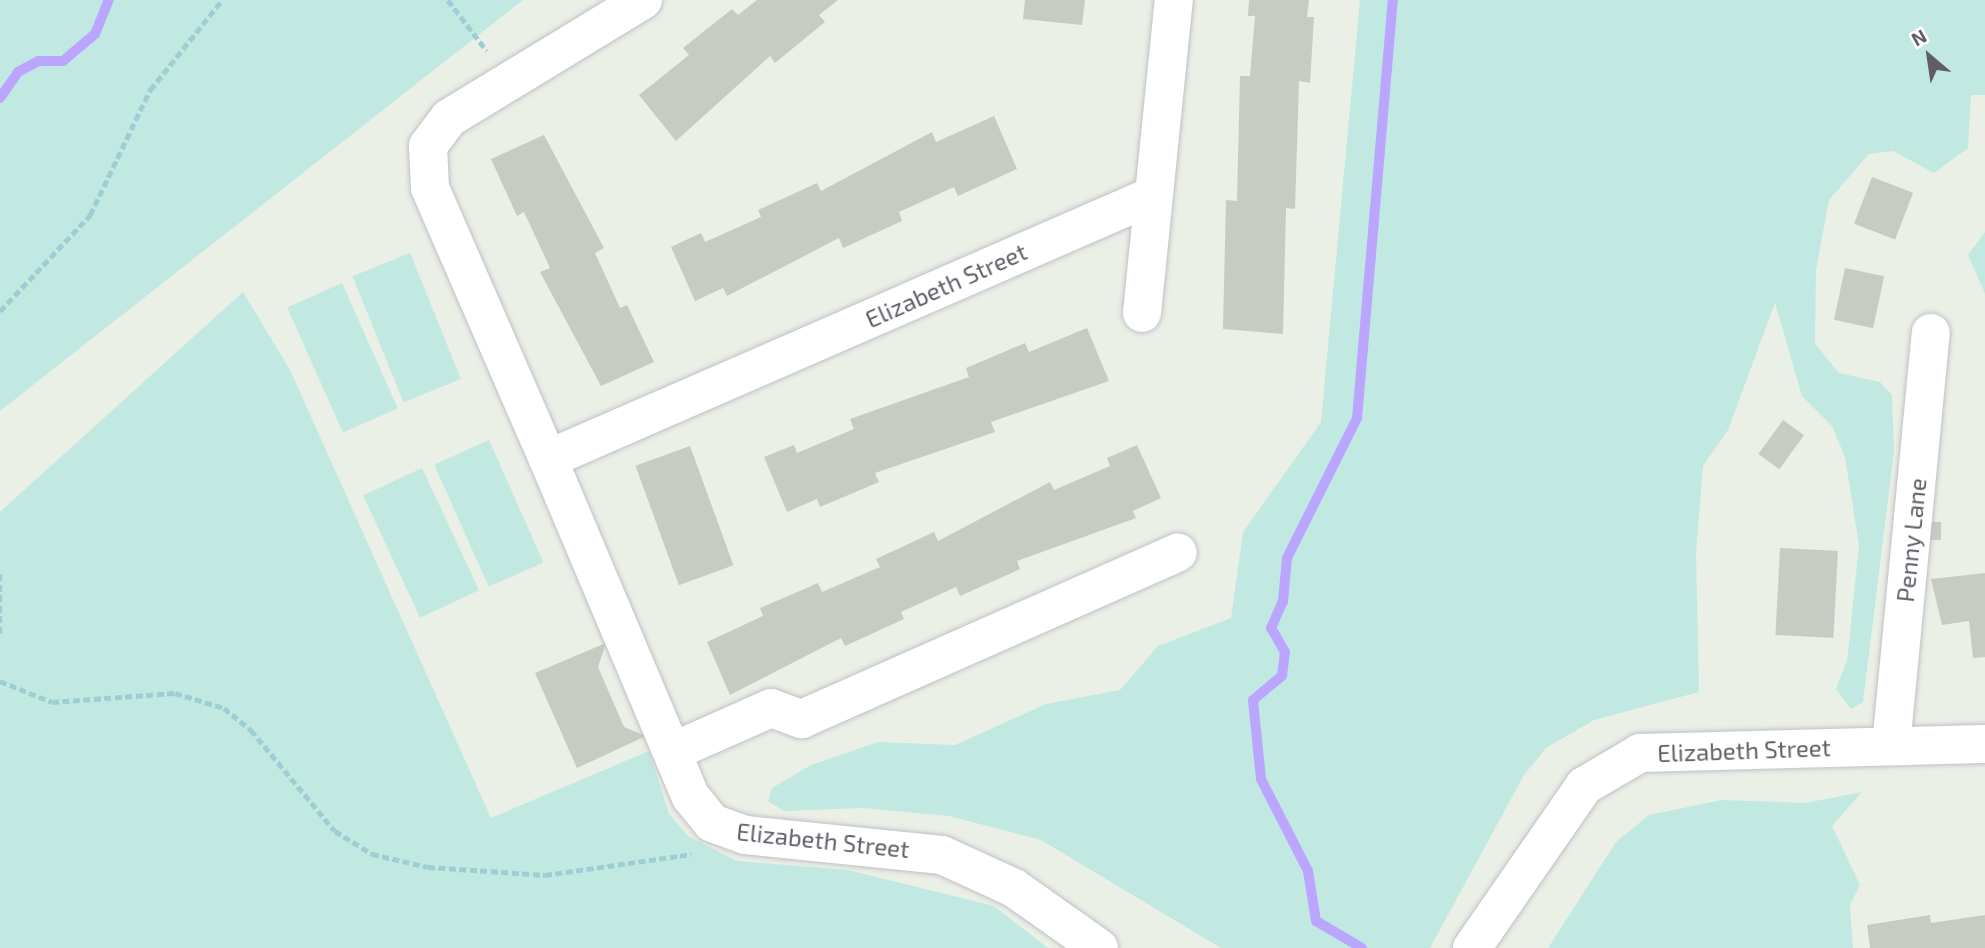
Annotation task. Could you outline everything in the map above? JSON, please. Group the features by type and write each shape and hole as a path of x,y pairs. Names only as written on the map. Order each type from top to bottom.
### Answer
{"street":[{"name":"Elizabeth Street","path":"643,0 449,118 428,146 425,166 699,810 745,835 942,855 1014,888 1099,948"},
{"path":"1142,313 1174,0"},
{"name":"Elizabeth Street","path":"548,459 1152,196"},
{"name":"Penny Lane","path":"1891,746 1931,333"},
{"path":"674,751 771,708 802,719 1178,552"},
{"name":"Elizabeth Street","path":"1472,948 1554,822 1584,786 1612,765 1640,753 1697,747 1985,744"}],"path":[{"path":"0,311 90,215 150,90 222,0"},
{"path":"448,0 511,82"},
{"path":"0,574 0,634"},
{"path":"0,681 52,702 197,696 251,730 353,845 428,867 545,875 727,848 745,835"}],"shaded area":[{"path":"0,0 523,0 0,411"},
{"path":"1360,0 1985,0 1985,95 1971,95 1968,148 1934,173 1893,151 1869,154 1829,200 1816,270 1815,344 1839,373 1880,382 1892,395 1894,451 1863,702 1851,709 1836,689 1847,661 1859,545 1845,457 1832,426 1802,396 1775,303 1728,430 1703,466 1696,553 1699,692 1594,720 1546,748 1524,775 1430,948 1221,948 1041,840 949,816 863,808 784,811 768,801 772,788 811,765 878,742 955,745 1046,704 1120,690 1158,646 1231,618 1243,532 1321,422"},
{"path":"1985,232 1985,294 1968,255"},
{"path":"410,253 461,379 403,402 353,276"},
{"path":"342,283 398,408 343,433 287,307"},
{"path":"243,292 290,370 491,818 649,751 669,814 688,836 737,861 848,870 994,906 1048,948 0,948 0,512"},
{"path":"489,440 544,562 489,587 434,464"},
{"path":"422,468 479,590 420,618 363,495"},
{"path":"1862,792 1832,826 1860,885 1850,905 1853,948 1548,948 1616,842 1649,815 1722,800 1805,803"}],"building":[{"path":"757,0 838,0 819,15 825,22 775,63 770,56 676,141 639,95 689,55 683,48 732,9 738,15"},
{"path":"1025,0 1085,0 1082,25 1023,19"},
{"path":"1249,0 1309,0 1307,17 1314,17 1310,83 1299,81 1295,209 1286,208 1283,334 1223,329 1226,200 1237,201 1240,76 1250,76 1255,16 1248,16"},
{"path":"994,116 1017,169 958,196 954,187 899,212 902,221 843,248 839,238 727,296 723,288 695,301 671,247 701,233 705,242 761,217 758,210 817,183 821,191 932,132 936,142"},
{"path":"544,135 604,248 595,253 620,308 627,305 654,362 601,386 540,272 550,268 524,212 517,216 491,159"},
{"path":"1872,177 1913,193 1895,239 1854,224"},
{"path":"1845,268 1884,276 1873,328 1834,320"},
{"path":"1087,328 1109,381 991,422 995,432 875,473 879,482 820,507 817,499 787,512 764,457 794,445 797,453 854,429 850,419 969,377 966,368 1025,343 1029,352"},
{"path":"1783,420 1804,435 1779,469 1758,454"},
{"path":"1137,445 1161,498 1133,511 1136,518 1017,561 1020,569 960,596 956,587 901,612 904,619 845,646 841,638 730,695 707,642 763,616 760,608 818,583 822,592 880,567 876,559 934,532 938,541 1050,482 1054,490 1110,466 1107,458"},
{"path":"690,446 733,565 679,585 635,466"},
{"path":"1926,522 1941,522 1941,540 1926,540"},
{"path":"1780,548 1838,551 1833,638 1775,635"},
{"path":"1985,573 1985,657 1973,658 1969,621 1942,625 1931,579"},
{"path":"606,643 598,667 624,727 646,736 577,768 535,673"},
{"path":"1930,915 1931,923 1985,915 1985,948 1870,948 1867,925"}],"waterway":[{"path":"0,98 18,72 39,61 63,61 95,34 109,0"},
{"path":"1362,948 1316,921 1308,871 1261,779 1253,700 1282,676 1285,652 1271,628 1283,601 1287,558 1357,418 1393,0"}]}
